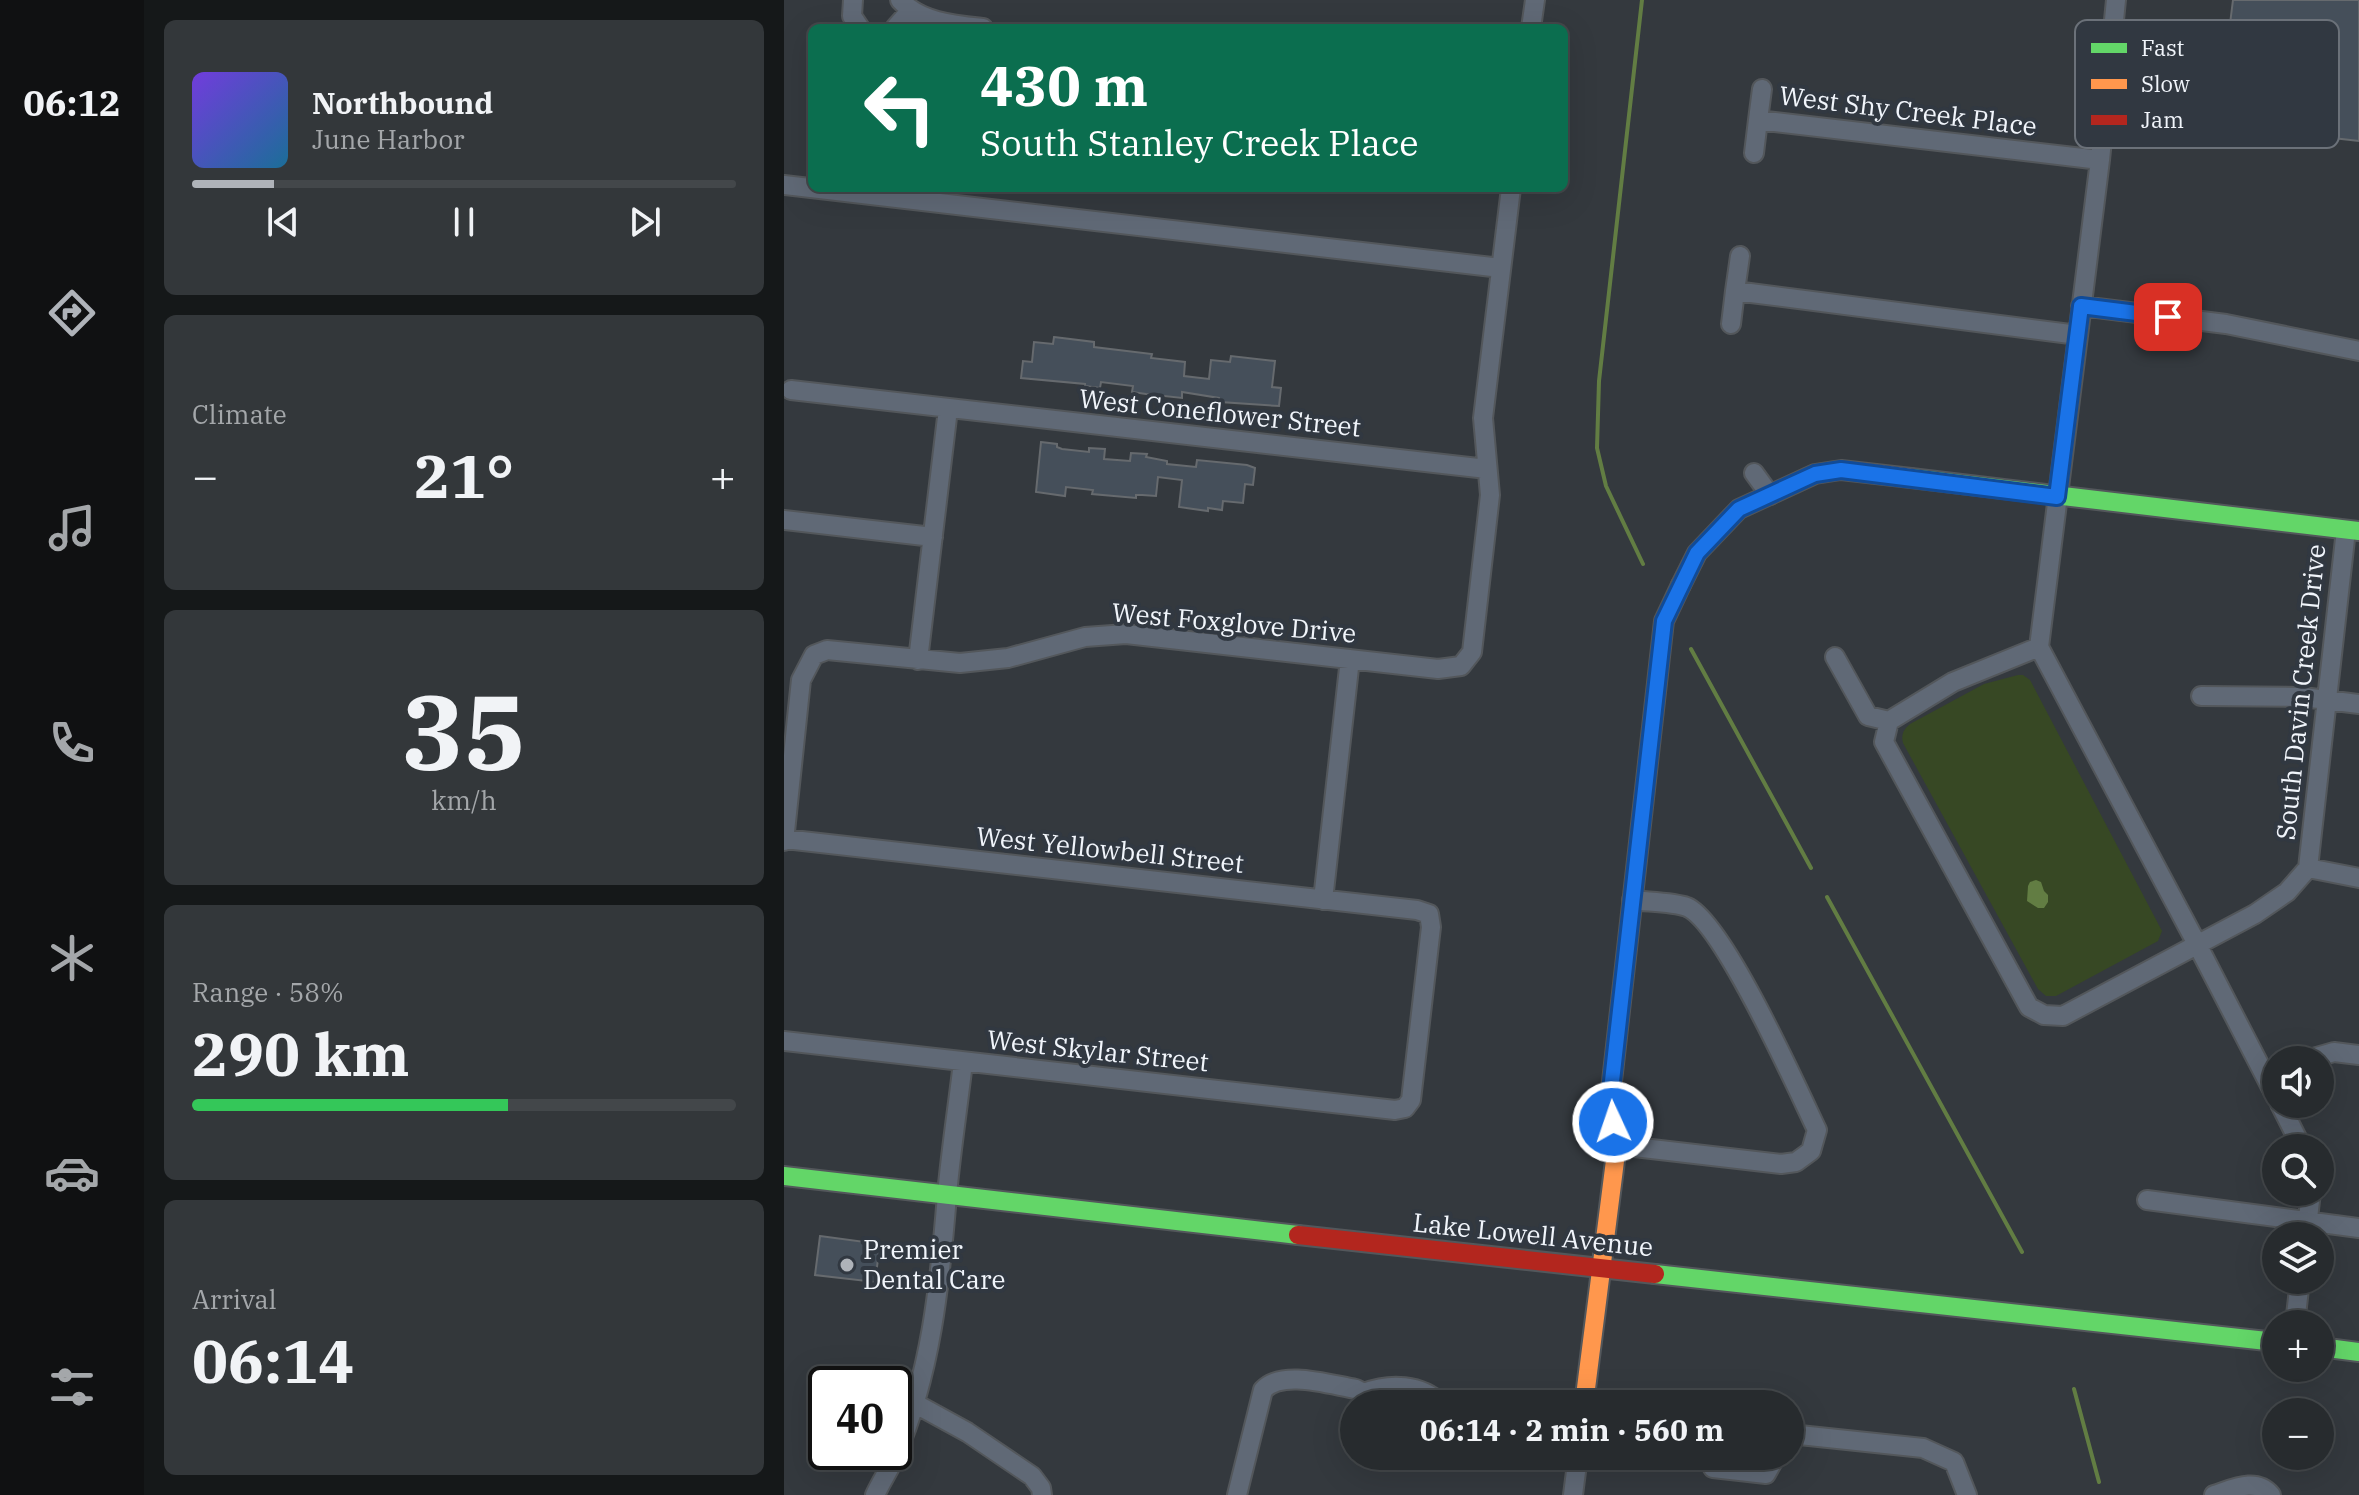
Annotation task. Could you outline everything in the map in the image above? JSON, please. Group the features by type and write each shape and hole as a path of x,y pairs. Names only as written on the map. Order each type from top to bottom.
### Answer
{"street":[{"path":"853,0 852,16 857,24"},
{"path":"1532,24 1535,0"},
{"path":"2114,20 2116,0"},
{"path":"897,24 905,5 948,24"},
{"name":"West Shy Creek Place","path":"1754,153 1762,89"},
{"name":"West Shy Creek Place","path":"1758,120 2100,160"},
{"path":"2101,148 2039,647 2198,946 2262,1058"},
{"path":"784,185 808,188"},
{"path":"844,192 1501,268"},
{"path":"1487,469 1483,418 1510,192"},
{"path":"1731,324 1740,256"},
{"path":"1735,291 2078,335"},
{"path":"2081,306 2226,324 2359,351"},
{"name":"West Coneflower Street","path":"791,390 1487,469"},
{"path":"918,660 948,409"},
{"name":"West Foxglove Drive","path":"784,840 801,680 814,655 827,650 960,663 1008,658 1085,637 1126,634 1438,669 1461,666 1472,652 1490,495 1487,469"},
{"path":"1586,1390 1617,1145 1610,1099 1664,621 1697,553 1739,509 1815,474 1841,470 2352,530"},
{"path":"1754,473 1770,495"},
{"path":"784,520 933,537"},
{"name":"South Davin Creek Drive","path":"1889,721 1884,742 2029,1007 2044,1015 2063,1016 2255,914 2287,892 2308,868 2327,700 2352,530"},
{"path":"1835,657 1868,716 1889,721 1953,682 2039,647"},
{"path":"1323,900 1350,659"},
{"path":"2201,696 2256,696 2359,704"},
{"name":"West Yellowbell Street","path":"784,840 1417,910 1429,914 1431,927 1411,1100 1405,1108"},
{"path":"2308,868 2359,878"},
{"path":"1617,1145 1781,1164 1796,1162 1811,1151 1817,1130 1733,962 1704,919 1687,907 1632,900"},
{"name":"West Skylar Street","path":"784,1041 1395,1110 1405,1108"},
{"path":"2334,1052 2359,1055"},
{"path":"875,1495 895,1457 914,1403 931,1333 963,1062"},
{"name":"Lake Lowell Avenue","path":"784,1176 2262,1340"},
{"path":"2147,1200 2268,1222"},
{"path":"2334,1228 2359,1228"},
{"path":"2334,1349 2359,1352"},
{"path":"1237,1495 1263,1390 1269,1384 1291,1379 1357,1390"},
{"path":"1375,1390 1378,1387 1422,1390"},
{"path":"914,1403 967,1432 1032,1476 1042,1495"},
{"path":"1804,1435 1923,1448 1954,1462 1967,1495"},
{"path":"1573,1495 1576,1470"},
{"path":"1731,1470 1766,1474 1768,1470"},
{"path":"2214,1495 2250,1484 2265,1488 2271,1495"}],"shaded area":[{"path":"2018,675 2030,680 2162,931 2158,941 2056,996 2046,996 2038,989 1902,740 1910,724 1984,684"},
{"path":"2036,880 2041,882 2048,895 2044,908 2027,901 2028,886"}],"building":[{"path":"2233,0 2359,0 2359,141 2339,139 2339,20 2230,20"},
{"path":"1054,337 1094,342 1094,347 1152,354 1151,358 1185,362 1184,376 1209,379 1211,360 1230,362 1231,356 1275,361 1272,387 1281,388 1279,406 1220,402 1219,398 1182,392 1182,398 1146,394 1132,392 1133,386 1101,382 1100,388 1021,378 1023,361 1032,362 1034,342 1053,344"},
{"path":"1041,442 1057,444 1062,449 1089,452 1089,448 1105,449 1104,459 1130,461 1131,453 1147,454 1146,457 1167,461 1167,464 1196,467 1197,460 1247,465 1255,468 1253,485 1245,484 1243,503 1223,501 1222,510 1208,508 1208,511 1179,507 1182,480 1158,477 1156,496 1136,495 1136,498 1092,494 1093,490 1066,487 1065,496 1036,492"},
{"name":"Premier Dental Care","path":"820,1236 880,1244 875,1282 815,1275"}],"waterway":[{"path":"1642,0 1599,381 1597,448 1606,486 1643,564"},
{"path":"1691,649 1811,868"},
{"path":"1827,897 2022,1252"},
{"path":"2074,1389 2099,1482"}],"traffic: fast":[{"path":"1911,478 2359,531"},
{"path":"1612,1111 1610,1099 1664,621 1681,585"},
{"path":"784,1176 1298,1235"},
{"path":"1655,1274 2262,1340"},
{"path":"2334,1349 2359,1352"}],"traffic: slow":[{"path":"1681,585 1697,553 1739,509 1815,474 1841,470 1911,478"},
{"path":"1586,1390 1617,1145 1612,1111"}],"traffic: jam":[{"path":"1298,1235 1655,1274"}],"place":[{"name":"Premier Dental Care","path":"847,1265"}],"route":[{"path":"1613,1122 1610,1099 1664,621 1697,553 1739,509 1815,474 1841,470 2057,497 2081,306 2168,317"}]}
